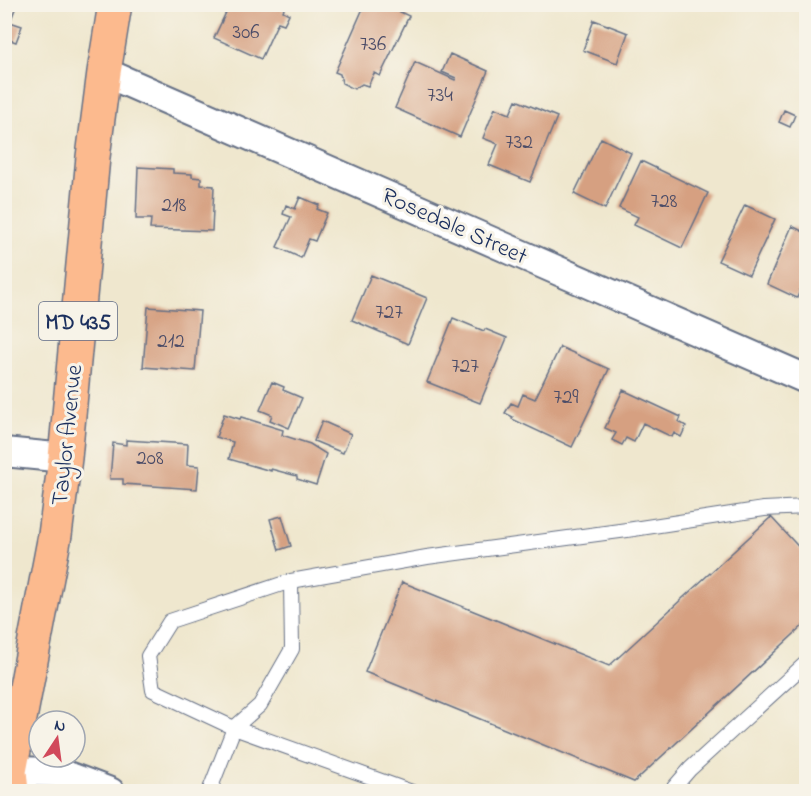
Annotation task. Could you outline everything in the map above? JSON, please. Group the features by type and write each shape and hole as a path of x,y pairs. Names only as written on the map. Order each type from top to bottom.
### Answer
{"main road":[{"name":"Taylor Avenue","path":"9,778 55,535 65,458 93,157 113,6"}],"street":[{"name":"Rosedale Street","path":"104,72 807,380"},
{"path":"4,452 65,458"},
{"path":"9,778 57,772 110,792"}],"lane":[{"path":"412,792 234,728 153,690 148,656 170,621 291,581 427,557 764,509 807,507"},
{"path":"209,792 234,728 260,705 292,649 291,581"},
{"path":"670,792 690,769 807,663"}],"building":[{"path":"4,4 17,4 10,22 22,26 16,42 4,38"},
{"path":"230,4 286,4 283,11 289,14 284,24 278,22 261,59 214,38"},
{"path":"365,4 383,4 409,16 380,76 374,73 368,86 362,84 354,89 342,83 340,74 335,72"},
{"path":"594,20 628,33 617,63 583,50"},
{"path":"450,54 488,71 460,137 395,108 415,62 455,80 456,78 442,72"},
{"path":"516,100 557,117 530,182 489,165 498,144 483,138 495,108 510,114"},
{"path":"784,110 795,115 790,127 779,122"},
{"path":"601,138 631,153 605,209 574,194"},
{"path":"641,161 708,193 682,248 634,225 638,217 619,208"},
{"path":"138,167 173,169 173,173 192,174 192,177 201,178 201,185 214,186 212,231 150,229 151,219 136,219"},
{"path":"300,197 319,205 317,209 327,213 315,241 309,239 301,258 277,247 291,217 283,214 286,205 295,209"},
{"path":"745,205 775,219 749,275 718,261"},
{"path":"792,226 806,233 806,276 797,298 767,284"},
{"path":"371,275 427,298 408,344 352,320"},
{"path":"148,307 200,311 195,371 143,367"},
{"path":"453,318 507,338 480,403 427,382"},
{"path":"560,347 609,369 572,447 512,419 513,417 505,413 511,403 518,406 523,394 535,399"},
{"path":"272,382 284,387 283,390 302,398 289,428 270,420 272,415 260,410"},
{"path":"623,390 681,417 679,422 686,426 681,437 674,433 672,437 643,423 634,442 626,438 622,445 612,440 616,433 605,428"},
{"path":"224,414 283,430 282,435 310,444 326,454 316,485 297,479 297,476 229,459 233,442 216,437"},
{"path":"322,421 351,434 343,453 314,441"},
{"path":"126,440 188,444 187,465 199,466 197,489 123,484 123,479 110,479 113,443 126,445"},
{"path":"282,516 291,546 279,550 270,519"},
{"path":"771,517 806,555 806,623 634,782 365,672 402,582 609,666"}]}
